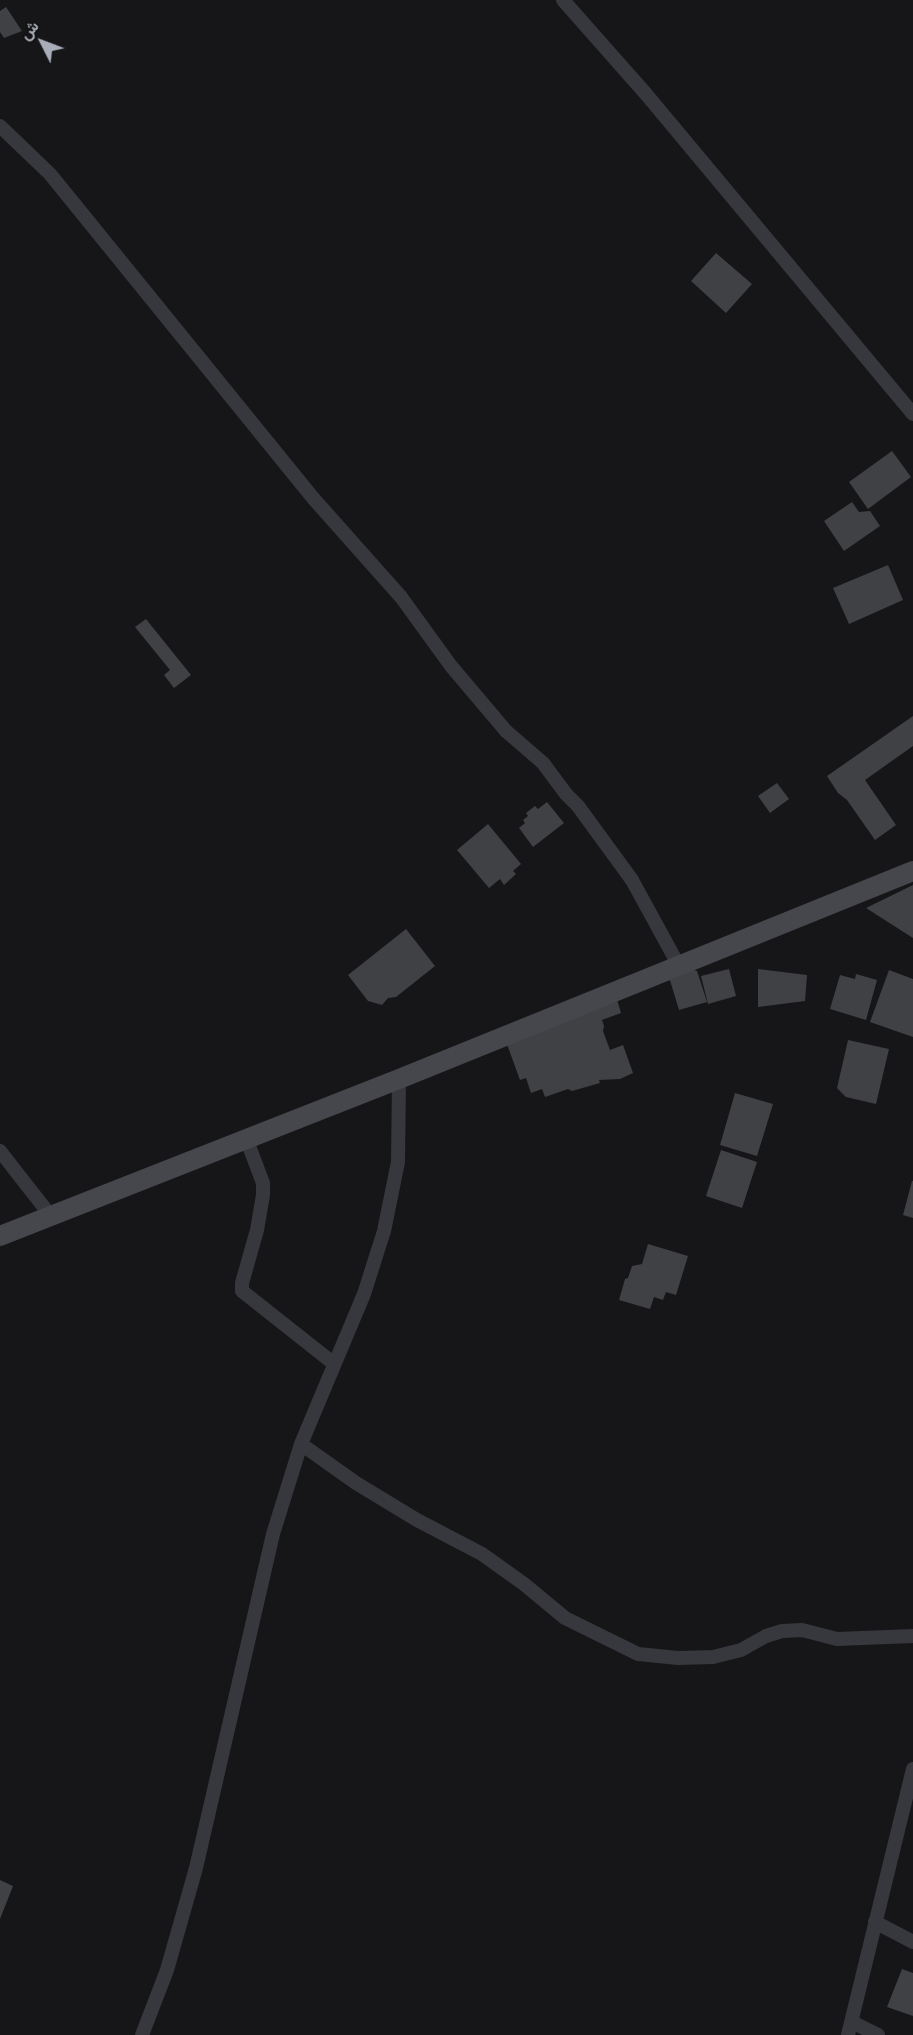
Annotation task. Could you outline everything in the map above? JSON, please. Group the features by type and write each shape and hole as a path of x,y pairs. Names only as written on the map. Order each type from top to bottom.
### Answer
{"street":[{"path":"562,0 646,94 913,414"},
{"path":"0,126 50,174 313,498 401,597 451,666 506,731 543,763 578,806 632,880 680,966"},
{"path":"0,1236 399,1080 913,871"},
{"path":"142,2035 167,1970 196,1868 273,1534 301,1444 333,1363 364,1294 384,1231 398,1162 399,1080"},
{"path":"246,1138 263,1183 263,1195 242,1291 333,1363"},
{"path":"0,1151 50,1215"},
{"path":"301,1444 406,1514 482,1554 524,1584 565,1618 638,1654 678,1658 712,1657 741,1650 766,1636 782,1631 802,1630 837,1639 913,1636"},
{"path":"878,2035 850,2028 876,1922 908,1815 913,1769"},
{"path":"876,1922 913,1942"}],"building":[{"path":"6,7 22,31 4,38 0,32 0,11"},
{"path":"716,253 752,284 726,313 691,281"},
{"path":"892,451 911,477 868,509 849,482"},
{"path":"852,502 859,512 870,511 880,526 844,551 824,521"},
{"path":"888,565 903,600 849,624 833,588"},
{"path":"146,619 191,675 174,688 164,675 170,670 135,627"},
{"path":"913,716 913,746 865,780 896,825 875,840 827,776"},
{"path":"777,783 789,799 770,813 758,796"},
{"path":"547,802 564,823 533,847 519,828 525,823 523,820 528,816 526,813 535,806 538,809"},
{"path":"488,824 521,864 513,871 516,874 504,885 500,879 489,888 457,850"},
{"path":"913,885 913,938 866,908"},
{"path":"406,929 435,966 396,997 388,998 382,1005 368,1001 348,975"},
{"path":"729,969 736,996 708,1004 701,976"},
{"path":"758,969 807,975 805,1001 758,1007"},
{"path":"889,970 913,979 913,1037 870,1022"},
{"path":"697,971 707,1002 679,1010 669,977"},
{"path":"856,974 877,980 866,1020 830,1009 840,975 855,979"},
{"path":"616,996 621,1013 602,1020 603,1031 610,1050 623,1045 633,1073 620,1079 599,1080 600,1083 572,1091 568,1089 545,1097 542,1089 531,1093 526,1078 520,1080 504,1036"},
{"path":"848,1040 889,1049 876,1104 846,1097 837,1088"},
{"path":"735,1093 773,1104 757,1156 720,1145"},
{"path":"721,1150 757,1162 742,1208 706,1196"},
{"path":"913,1181 913,1218 903,1215"},
{"path":"648,1244 688,1256 676,1295 666,1292 663,1300 654,1297 650,1309 619,1300 625,1279 628,1278 632,1266 642,1264"},
{"path":"0,1880 13,1886 0,1919"},
{"path":"902,1969 913,1973 913,2016 887,2007"}]}
